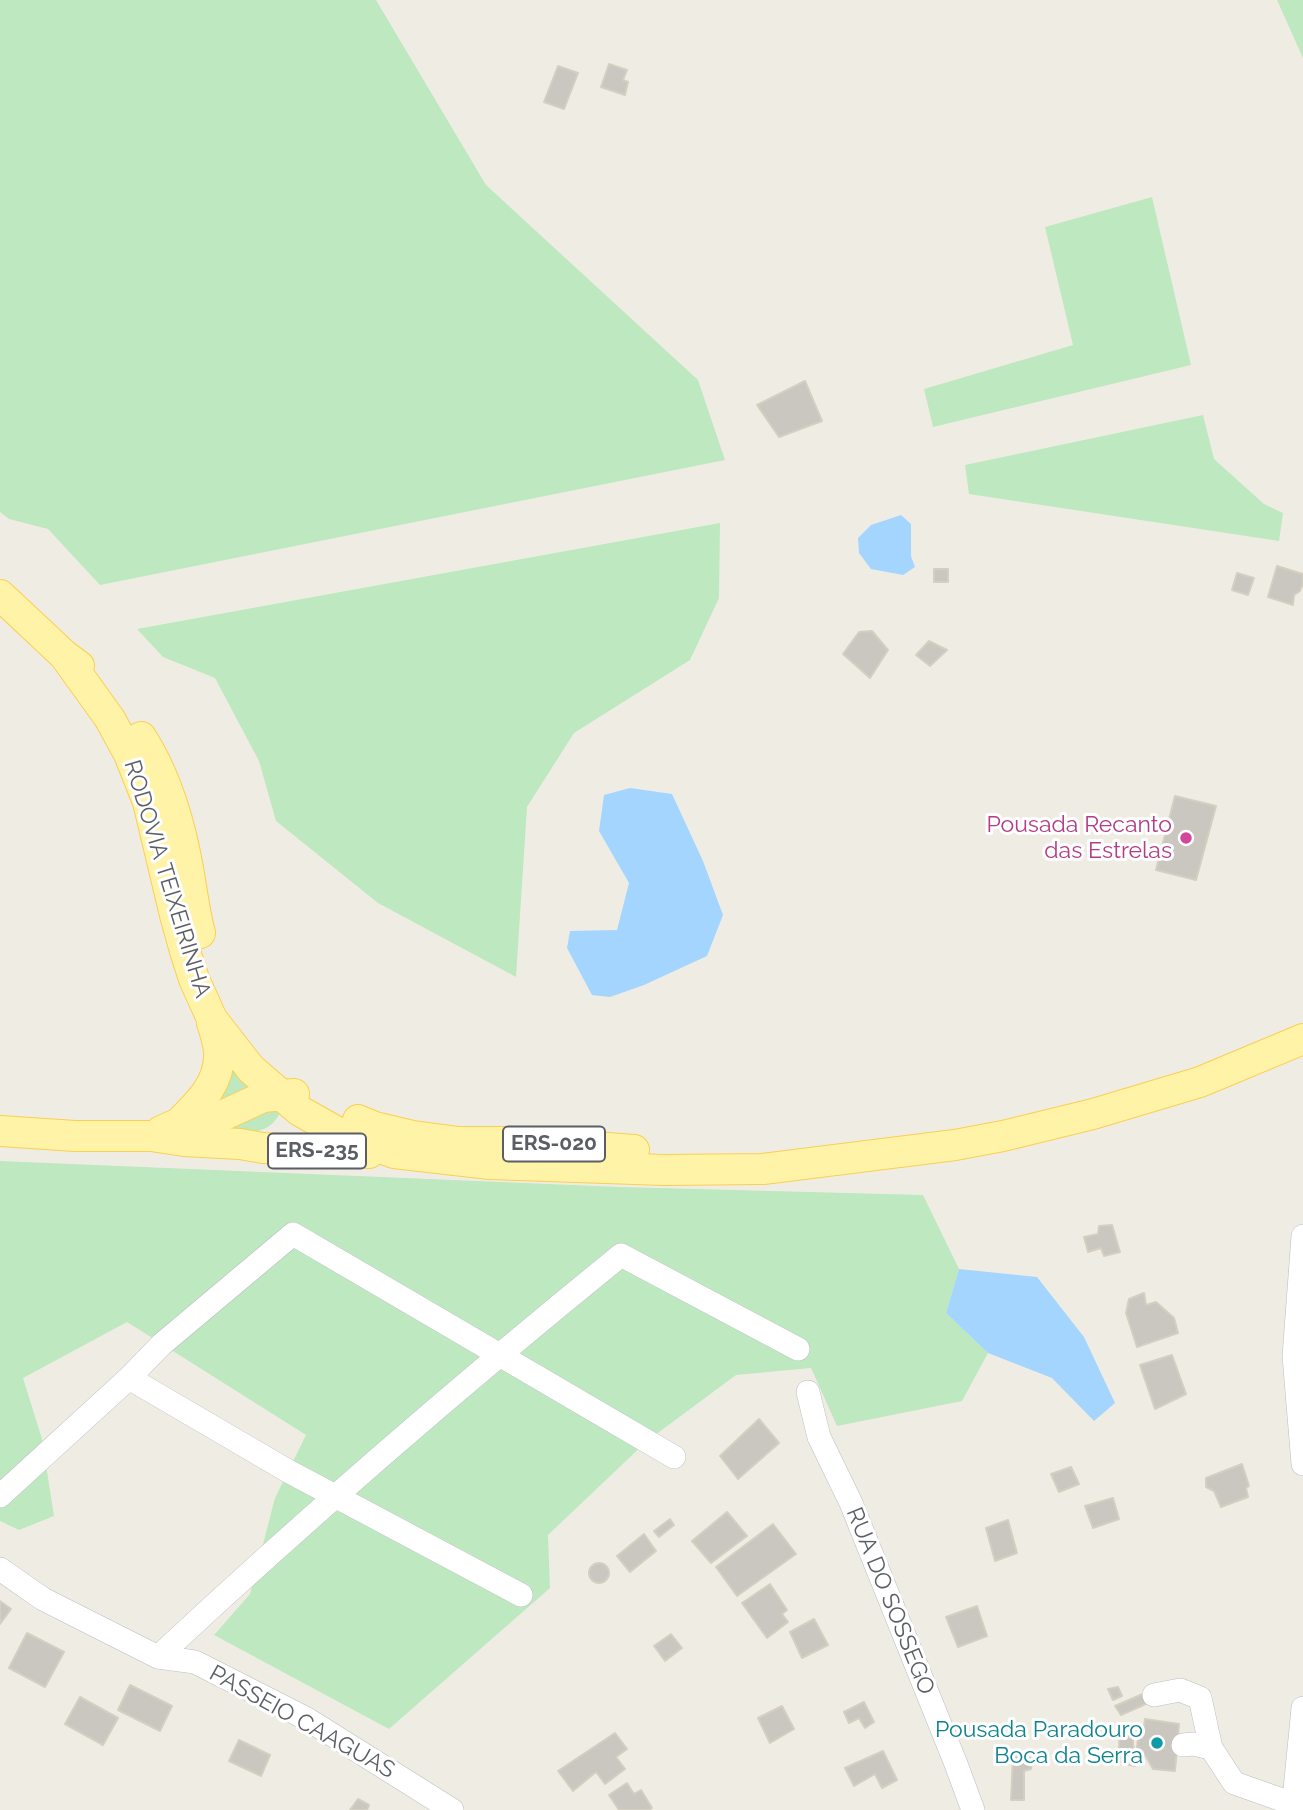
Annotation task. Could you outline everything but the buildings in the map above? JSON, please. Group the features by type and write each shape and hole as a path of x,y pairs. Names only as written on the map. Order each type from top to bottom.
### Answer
{"main road":[{"name":"RODOVIA TEIXEIRINHA","path":"0,595 64,655 97,679 125,713 150,752 169,796 185,852 194,910 206,960 224,1001 246,1038 286,1079 300,1111 337,1132 394,1153 490,1164 664,1171 763,1169 955,1145 1093,1114 1200,1082 1303,1039"},
{"name":"RODOVIA TEIXEIRINHA","path":"64,655 110,719 129,754 148,802 175,915 194,979 212,1019 251,1069 294,1095 375,1127 413,1136 459,1142 526,1142 809,1162"},
{"path":"179,1123 208,1094 216,1073 219,1051 212,1019"},
{"path":"240,1144 274,1131 286,1116 294,1095"},
{"name":"ERS-235","path":"151,1136 179,1123 205,1121 226,1114 263,1097 294,1095"},
{"name":"ERS-235","path":"0,1131 75,1136 151,1136 263,1148 394,1153"}],"street":[{"path":"0,1496 129,1378 162,1344 293,1234 674,1457"},
{"path":"1303,1236 1301,1291 1294,1356 1303,1464"},
{"path":"158,1657 258,1563 500,1353 621,1255 798,1349"},
{"path":"129,1378 336,1497 521,1595"},
{"name":"RUA DO SOSSEGO","path":"808,1392 819,1437 856,1514 973,1810"},
{"name":"PASSEIO CAAGUAS","path":"0,1569 43,1599 158,1657 195,1662 307,1719 453,1810"},
{"path":"1154,1695 1180,1690 1200,1698 1212,1748 1234,1783 1293,1807 1303,1708"},
{"path":"1183,1745 1212,1748"}],"green space":[{"path":"0,0 376,0 486,185 698,380 725,460 100,585 48,529 9,519 0,512"},
{"path":"1277,0 1303,0 1303,58"},
{"path":"1152,197 1191,365 933,427 924,389 1073,345 1045,227"},
{"path":"1203,415 1214,459 1264,504 1283,513 1279,541 969,494 965,465"},
{"path":"720,523 719,598 690,660 574,733 527,807 516,977 378,903 276,821 259,761 215,678 163,657 137,629"},
{"path":"227,1055 259,1088 209,1105"},
{"path":"282,1107 277,1117 264,1129 247,1132 217,1130 240,1117"},
{"path":"0,1161 620,1187 923,1195 959,1269 946,1313 988,1353 962,1401 837,1426 811,1368 736,1375 647,1441 548,1535 550,1588 389,1729 214,1635 250,1594 275,1498 306,1435 127,1322 23,1378 42,1439 54,1516 19,1530 0,1521"}],"water":[{"path":"901,515 911,524 911,556 915,567 903,575 871,569 859,553 858,538 871,525"},
{"path":"630,788 672,794 703,861 723,915 707,956 644,985 610,997 592,995 567,948 570,931 617,930 629,883 599,831 604,795"},
{"path":"959,1269 1037,1277 1084,1337 1115,1403 1094,1421 1052,1378 988,1353 946,1313"}],"place":[{"name":"Pousada Recanto das Estrelas","path":"1186,838"},
{"name":"Pousada Paradouro Boca da Serra","path":"1157,1743"}]}
